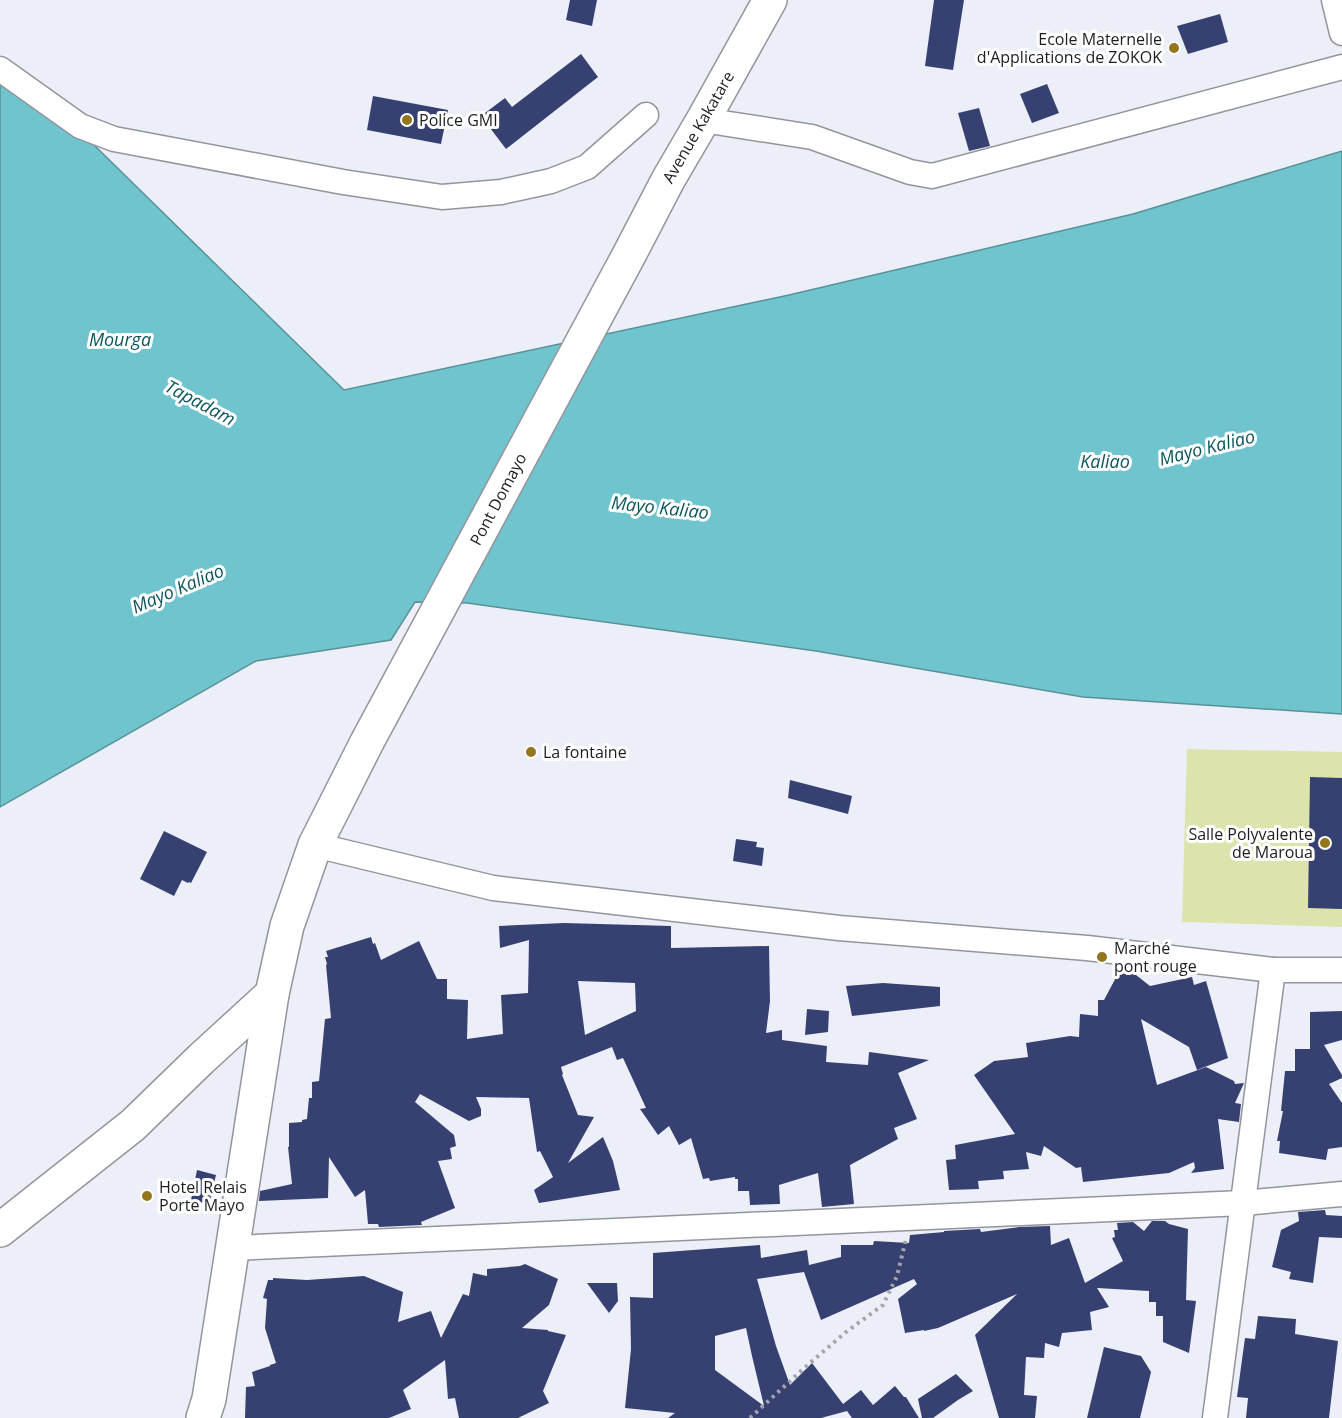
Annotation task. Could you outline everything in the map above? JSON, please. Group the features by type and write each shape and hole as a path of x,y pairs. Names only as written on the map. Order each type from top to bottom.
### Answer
{"main road":[{"name":"Avenue Kakatare","path":"629,255 668,180 770,0"},
{"name":"Pont Domayo","path":"203,1418 209,1399 272,994 287,926 315,845 367,742 629,255"},
{"path":"0,1230 133,1125 272,994"}],"street":[{"path":"1334,0 1342,33"},
{"path":"703,120 812,137 910,172 932,176 1342,67"},
{"path":"0,69 80,126 114,139 343,182 442,197 501,192 551,182 587,167 646,115"},
{"path":"315,845 493,888 839,928 1087,948 1273,970 1342,970"},
{"path":"1215,1418 1273,970"},
{"path":"233,1248 1243,1203 1342,1194"}],"path":[{"path":"750,1418 846,1332 883,1305 897,1276 912,1217"}],"green space":[{"path":"1187,749 1342,752 1342,927 1182,922"}],"water":[{"name":"Kaliao","path":"0,75 92,143 344,390 789,295 1133,214 1342,151 1342,714 1083,697 816,651 467,603 415,602 391,640 256,661 0,807"}],"building":[{"path":"570,0 597,0 592,26 566,20"},
{"path":"934,0 964,0 953,70 925,66"},
{"path":"1220,14 1228,42 1188,54 1177,26"},
{"path":"581,54 598,77 506,149 481,116 505,98 512,107"},
{"path":"1047,84 1059,113 1032,123 1020,94"},
{"name":"Police GMI","path":"373,96 448,110 441,144 367,130"},
{"path":"979,108 990,146 969,151 958,113"},
{"name":"Salle Polyvalente de Maroua","path":"1310,777 1342,778 1342,909 1308,908"},
{"path":"790,780 852,796 848,814 788,798"},
{"path":"164,831 207,852 191,883 182,880 174,896 140,879"},
{"path":"736,839 757,842 756,847 764,848 762,866 733,861"},
{"path":"564,923 671,926 671,948 769,946 770,1001 766,1033 782,1030 782,1040 827,1046 826,1062 868,1065 869,1052 929,1060 898,1073 917,1119 894,1128 898,1139 850,1165 854,1204 822,1207 818,1173 779,1185 780,1204 750,1205 749,1191 738,1191 738,1179 735,1177 710,1181 709,1178 703,1179 691,1138 679,1145 669,1126 658,1135 640,1109 646,1108 623,1058 617,1060 612,1047 561,1067 578,1115 594,1117 568,1163 603,1137 613,1161 620,1190 539,1203 534,1190 553,1177 540,1151 537,1152 529,1098 476,1097 481,1116 469,1121 420,1094 415,1102 454,1135 456,1146 450,1148 452,1159 438,1161 455,1208 421,1222 422,1225 379,1227 378,1224 368,1224 365,1190 355,1197 329,1157 328,1198 259,1201 260,1191 292,1184 288,1147 289,1123 302,1122 307,1119 309,1098 312,1098 312,1082 319,1081 325,1019 331,1018 326,951 371,937 381,960 419,941 437,979 447,979 447,999 468,1000 467,1039 503,1034 501,995 528,993 529,940 500,948 499,926","holes":["578,981 635,983 636,1011 585,1035"]},
{"path":"1120,970 1131,971 1150,986 1192,977 1194,985 1206,981 1228,1058 1197,1070 1189,1047 1141,1019 1157,1085 1206,1067 1234,1081 1235,1084 1244,1083 1235,1103 1241,1104 1239,1122 1218,1119 1224,1169 1191,1173 1195,1168 1194,1162 1169,1173 1083,1182 1081,1167 1076,1168 1044,1146 1041,1156 1026,1152 1029,1169 1003,1171 1004,1179 978,1181 979,1189 949,1190 946,1160 956,1159 955,1145 1015,1134 974,1075 994,1061 1028,1057 1026,1043 1070,1036 1079,1037 1080,1014 1098,1016 1098,1000 1104,1000"},
{"path":"883,983 940,987 940,1006 852,1016 846,986"},
{"path":"807,1009 829,1011 828,1032 805,1035"},
{"path":"1342,1011 1342,1040 1324,1045 1342,1075 1342,1078 1329,1084 1342,1103 1342,1147 1328,1149 1326,1160 1279,1153 1280,1141 1277,1141 1283,1111 1281,1111 1285,1071 1295,1071 1295,1049 1310,1049 1310,1012"},
{"path":"197,1170 216,1175 209,1204 191,1200"},
{"path":"1325,1210 1326,1215 1342,1216 1342,1238 1319,1237 1313,1283 1289,1279 1291,1272 1272,1267 1281,1230 1299,1221 1298,1212"},
{"path":"1152,1221 1165,1221 1188,1229 1186,1300 1196,1301 1189,1353 1163,1342 1163,1316 1156,1316 1156,1302 1149,1302 1149,1291 1097,1288 1109,1307 1090,1312 1092,1330 1062,1333 1059,1347 1045,1343 1044,1358 1026,1357 1024,1395 1037,1396 1035,1418 999,1418 975,1335 1017,1294 938,1328 905,1333 898,1299 917,1284 914,1279 821,1320 804,1272 757,1279 790,1385 812,1363 843,1404 861,1390 873,1405 895,1386 906,1397 919,1418 852,1418 847,1411 821,1418 668,1418 675,1413 625,1408 631,1349 630,1297 653,1298 653,1253 760,1245 761,1258 807,1250 809,1265 841,1257 841,1245 873,1245 874,1241 909,1243 910,1235 944,1231 980,1229 981,1232 1050,1226 1051,1245 1069,1238 1085,1283 1123,1261 1112,1238 1115,1237 1114,1230 1118,1230 1117,1223 1133,1222 1144,1231","holes":["746,1328 764,1406 715,1370 715,1336"]},
{"path":"525,1264 558,1279 549,1305 522,1328 548,1330 566,1335 543,1391 549,1403 518,1418 459,1418 455,1398 448,1399 445,1360 403,1390 411,1409 389,1418 245,1418 246,1387 255,1386 252,1372 276,1363 265,1328 267,1299 263,1298 268,1280 364,1276 403,1292 398,1322 431,1311 441,1338 463,1294 469,1296 473,1273 487,1276 487,1269"},
{"path":"587,1283 617,1283 618,1301 609,1313"},
{"path":"1258,1316 1296,1319 1295,1334 1338,1341 1329,1418 1246,1418 1248,1398 1237,1397 1245,1338 1255,1339"},
{"path":"1104,1347 1141,1356 1151,1372 1140,1418 1087,1418"},
{"path":"956,1374 973,1391 933,1418 922,1418 918,1399"}],"place":[{"name":"Ecole Maternelle d'Applications de ZOKOK","path":"1174,48"},
{"name":"Police GMI","path":"407,120"},
{"name":"La fontaine","path":"531,752"},
{"name":"Salle Polyvalente de Maroua","path":"1325,843"},
{"name":"Marché pont rouge","path":"1102,957"},
{"name":"Hotel Relais Porte Mayo","path":"147,1196"}],"water label":[{"name":"Mourga","path":"120,340"},
{"name":"Tapadam","path":"200,403"},
{"name":"Mayo Kaliao","path":"1207,448"},
{"name":"Mayo Kaliao","path":"660,508"},
{"name":"Mayo Kaliao","path":"178,589"}]}
